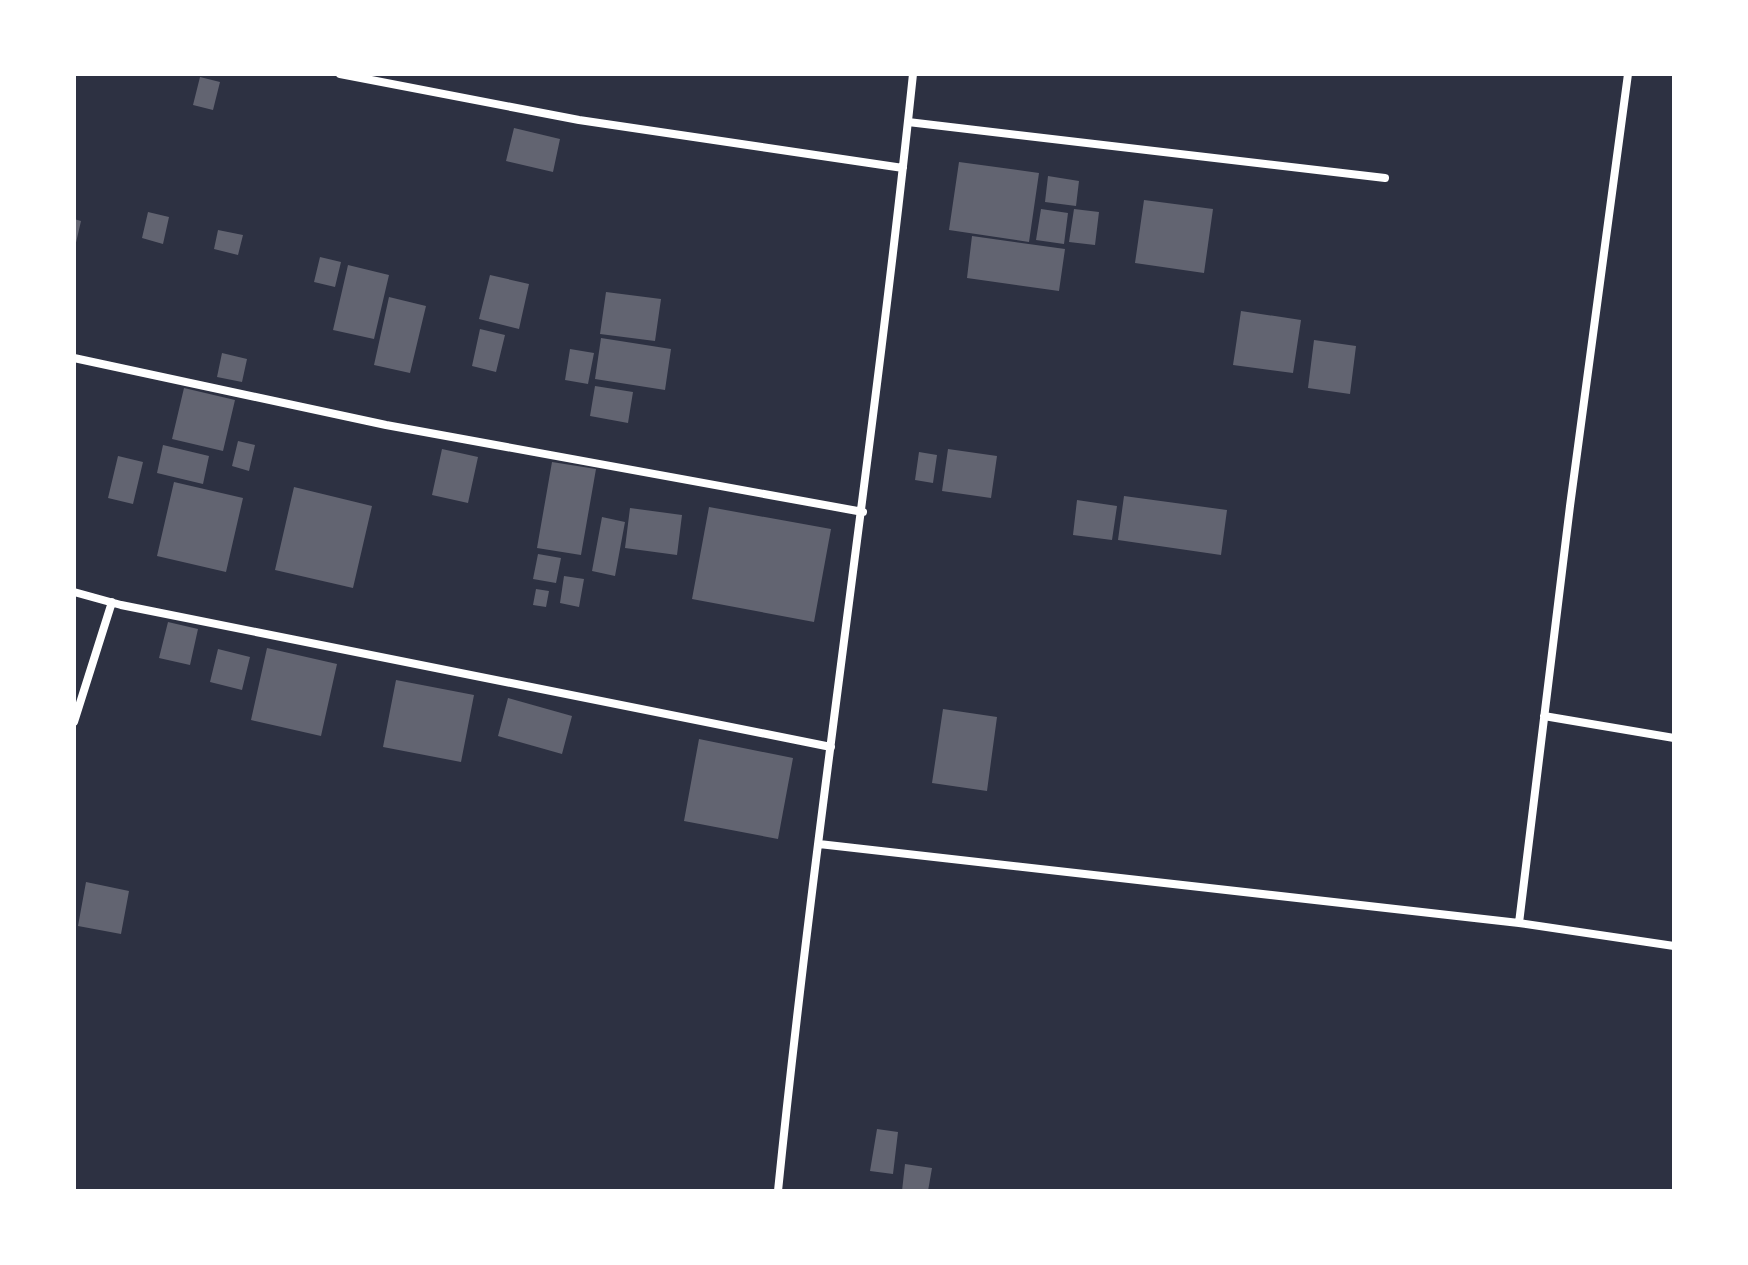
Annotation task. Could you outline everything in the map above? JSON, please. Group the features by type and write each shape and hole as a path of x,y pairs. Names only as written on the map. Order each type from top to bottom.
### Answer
{"street":[{"path":"340,74 579,120 903,168"},
{"path":"778,1191 796,1006 863,512 913,74"},
{"path":"1519,923 1628,74"},
{"path":"908,122 1385,178"},
{"path":"74,358 386,425 863,512"},
{"path":"74,592 831,747"},
{"path":"74,722 112,602"},
{"path":"1544,716 1674,738"},
{"path":"819,844 1519,923 1674,946"}],"building":[{"path":"200,77 220,82 213,110 193,105"},
{"path":"514,128 560,139 553,172 506,161"},
{"path":"959,162 1039,173 1029,242 949,230"},
{"path":"1048,176 1079,181 1076,206 1045,202"},
{"path":"1144,200 1213,209 1204,273 1135,263"},
{"path":"1041,209 1068,213 1064,244 1036,240"},
{"path":"1074,209 1099,212 1095,245 1069,242"},
{"path":"148,212 169,217 163,244 142,238"},
{"path":"74,219 81,221 75,247 74,247"},
{"path":"218,230 243,235 238,255 214,249"},
{"path":"972,236 1065,249 1059,291 967,278"},
{"path":"320,257 341,262 335,287 314,282"},
{"path":"348,265 389,275 374,339 333,330"},
{"path":"490,275 529,284 519,329 479,319"},
{"path":"606,292 661,299 655,341 600,334"},
{"path":"389,297 426,306 410,373 374,365"},
{"path":"1241,311 1301,320 1293,373 1233,365"},
{"path":"480,329 505,335 496,372 472,366"},
{"path":"601,338 671,349 665,390 595,379"},
{"path":"1314,340 1356,346 1350,394 1308,388"},
{"path":"570,349 594,353 588,384 565,380"},
{"path":"222,353 247,359 242,382 217,377"},
{"path":"595,386 633,392 628,423 590,416"},
{"path":"184,388 235,400 223,451 172,439"},
{"path":"238,441 255,445 249,471 232,466"},
{"path":"163,445 209,456 203,484 157,473"},
{"path":"442,449 478,457 468,503 432,495"},
{"path":"948,449 997,456 991,498 942,491"},
{"path":"919,452 937,455 933,483 915,480"},
{"path":"118,456 143,462 133,504 108,498"},
{"path":"552,462 596,469 581,555 537,548"},
{"path":"174,482 243,498 226,572 157,556"},
{"path":"294,487 372,506 353,588 275,570"},
{"path":"1124,496 1227,510 1221,555 1118,540"},
{"path":"1077,500 1117,506 1112,540 1073,535"},
{"path":"709,507 831,529 814,622 692,599"},
{"path":"630,508 682,515 677,555 625,548"},
{"path":"602,517 625,522 615,576 592,571"},
{"path":"538,554 561,558 556,583 533,579"},
{"path":"564,576 584,579 579,607 560,603"},
{"path":"536,589 549,591 546,607 533,605"},
{"path":"168,622 198,629 190,665 159,658"},
{"path":"267,648 337,664 321,736 251,720"},
{"path":"218,649 250,657 242,690 210,682"},
{"path":"396,680 474,695 461,762 383,747"},
{"path":"508,698 572,716 562,754 498,736"},
{"path":"943,709 997,717 987,791 932,783"},
{"path":"699,739 793,758 778,839 684,821"},
{"path":"86,882 129,891 121,934 78,926"},
{"path":"877,1129 898,1132 893,1174 870,1171"},
{"path":"905,1164 932,1168 928,1191 902,1191"}]}
